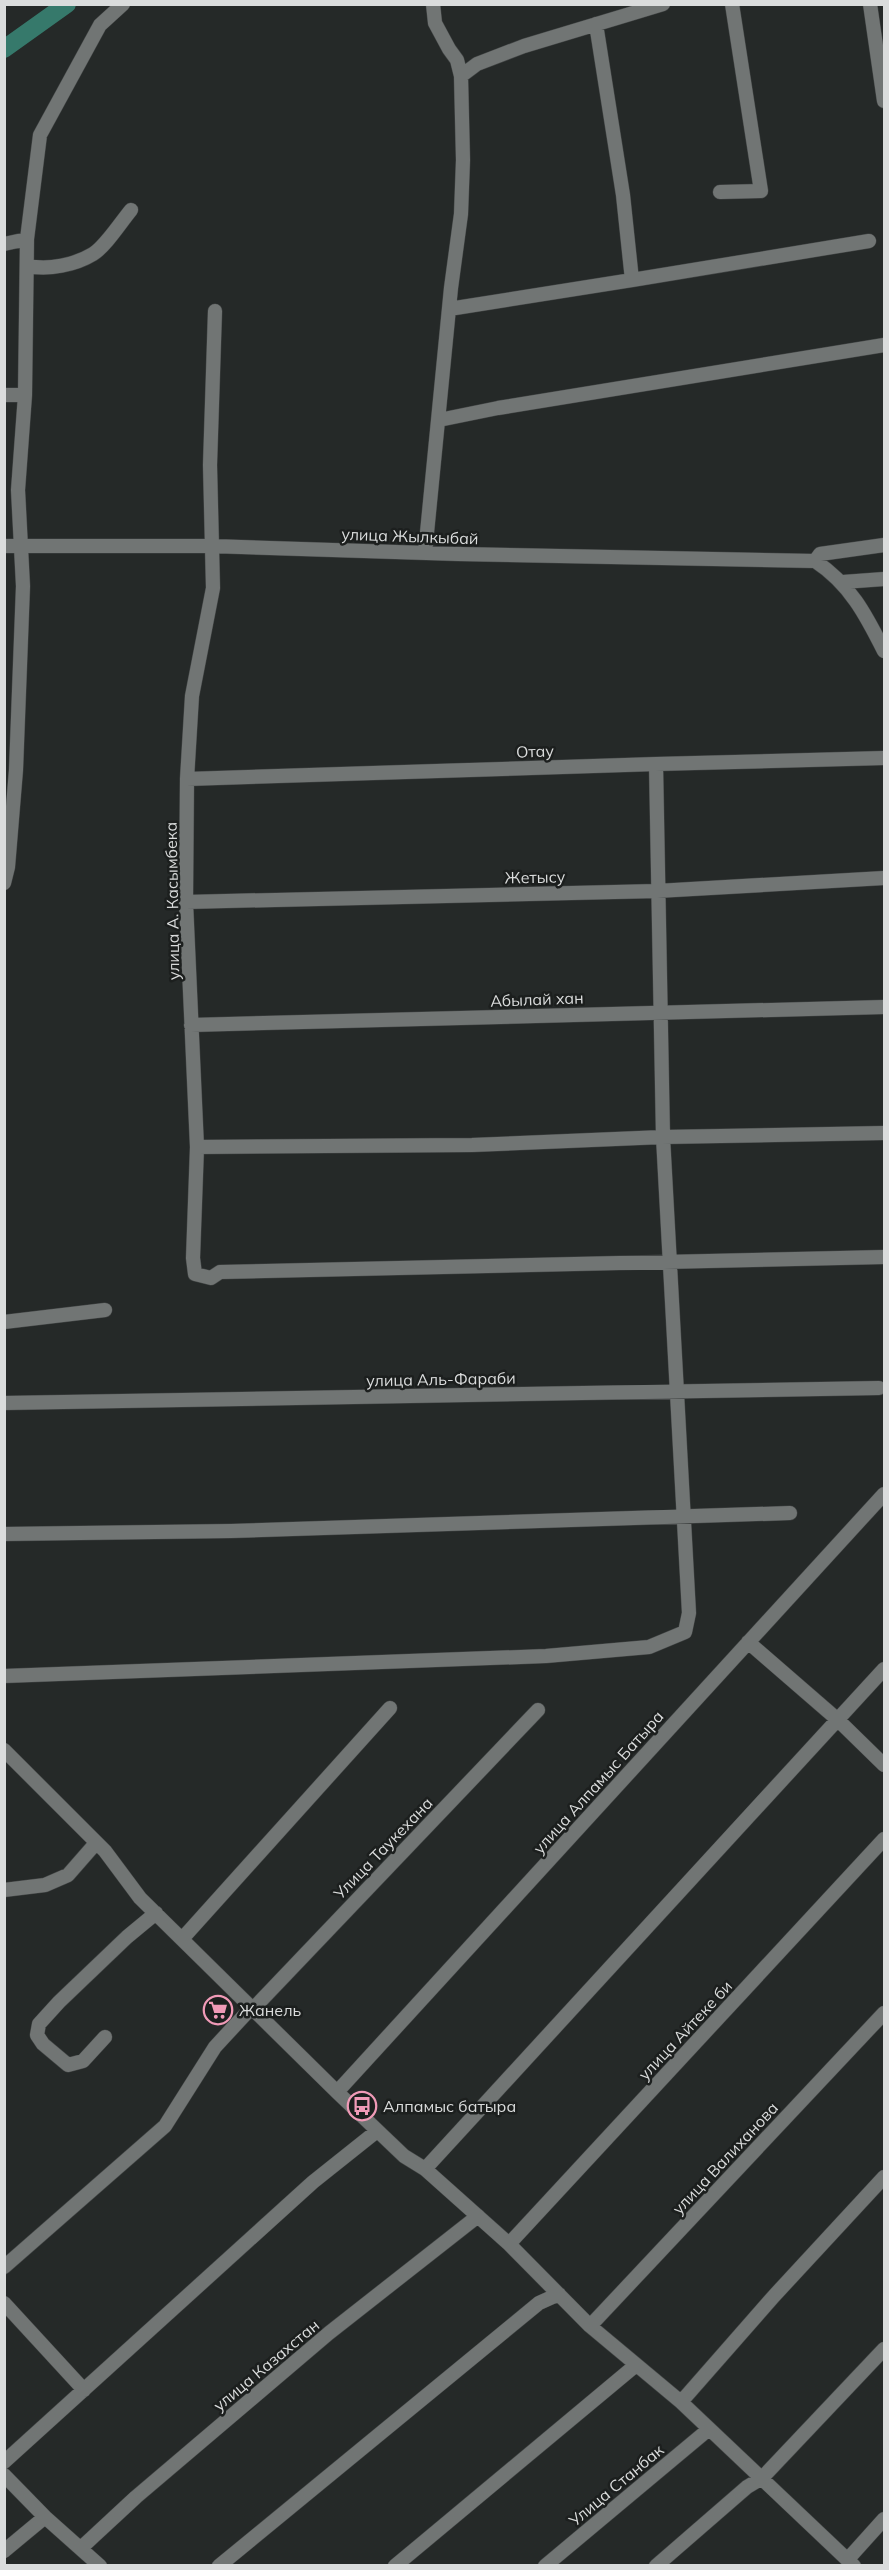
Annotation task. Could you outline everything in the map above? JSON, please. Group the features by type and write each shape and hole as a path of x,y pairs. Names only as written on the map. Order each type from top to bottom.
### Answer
{"street":[{"path":"4,883 8,867 16,770 23,586 18,490 25,395 27,238 40,135 100,25 123,4"},
{"path":"425,553 464,160 461,76 457,60 435,23 433,4"},
{"path":"461,76 477,64 663,4"},
{"path":"720,192 761,191 732,4"},
{"path":"870,4 885,101"},
{"path":"596,24 622,195 632,280"},
{"path":"28,266 38,268 69,264 95,253 130,210"},
{"path":"4,244 27,238"},
{"path":"449,309 868,241"},
{"name":"улица А. Касымбека","path":"215,311 211,420 213,588 192,696 187,780 186,902 197,1147 193,1258 195,1274 211,1278 220,1272 669,1263"},
{"path":"439,420 498,408 885,345"},
{"path":"4,395 25,395"},
{"path":"885,545 820,554 815,561 843,582 885,651"},
{"name":"улица Жылкыбай","path":"4,546 211,546 815,561"},
{"path":"843,582 885,579"},
{"name":"Отау","path":"187,780 656,764 885,759"},
{"path":"4,1676 512,1657 649,1647 685,1632 689,1613 663,1137 656,764"},
{"name":"Жетысу","path":"186,902 657,891 885,878"},
{"name":"Абылай хан","path":"191,1025 885,1007"},
{"path":"197,1147 472,1145 663,1137 885,1133"},
{"path":"669,1263 885,1257"},
{"path":"4,1322 105,1310"},
{"name":"улица Аль-Фараби","path":"4,1402 879,1388"},
{"name":"улица Алпамыс Батыра","path":"337,2092 885,1494"},
{"path":"4,1534 231,1531 790,1513"},
{"path":"748,1642 838,1720 885,1765"},
{"path":"425,2169 885,1669"},
{"path":"182,1939 390,1708"},
{"name":"Улица Таукехана","path":"4,2267 165,2126 215,2047 538,1710"},
{"path":"4,1750 96,1843 140,1898 377,2131 404,2156 425,2169 509,2244 590,2326 681,2402 851,2563 885,2519"},
{"name":"улица Айтеке би","path":"509,2244 885,1839"},
{"path":"4,1890 45,1885 68,1875 96,1843"},
{"path":"105,2037 83,2061 68,2065 43,2044 37,2035 39,2024 59,2002 127,1937 156,1913"},
{"name":"улица Валиханова","path":"590,2326 885,2013"},
{"path":"4,2462 313,2182 377,2131"},
{"path":"681,2402 774,2296 885,2177"},
{"name":"улица Казахстан","path":"81,2548 136,2497 329,2333 478,2216"},
{"path":"219,2565 539,2303 559,2294"},
{"path":"4,2303 84,2390"},
{"path":"656,2565 747,2487 762,2478 885,2349"},
{"path":"395,2565 636,2365"},
{"name":"Улица Станбак","path":"545,2565 709,2429"},
{"path":"4,2475 45,2517 100,2565"},
{"path":"4,2551 45,2517"}],"waterway":[{"path":"4,49 67,4"}],"place":[{"name":"Жанель","path":"218,2010"},
{"name":"Алпамыс батыра","path":"362,2106"}]}
